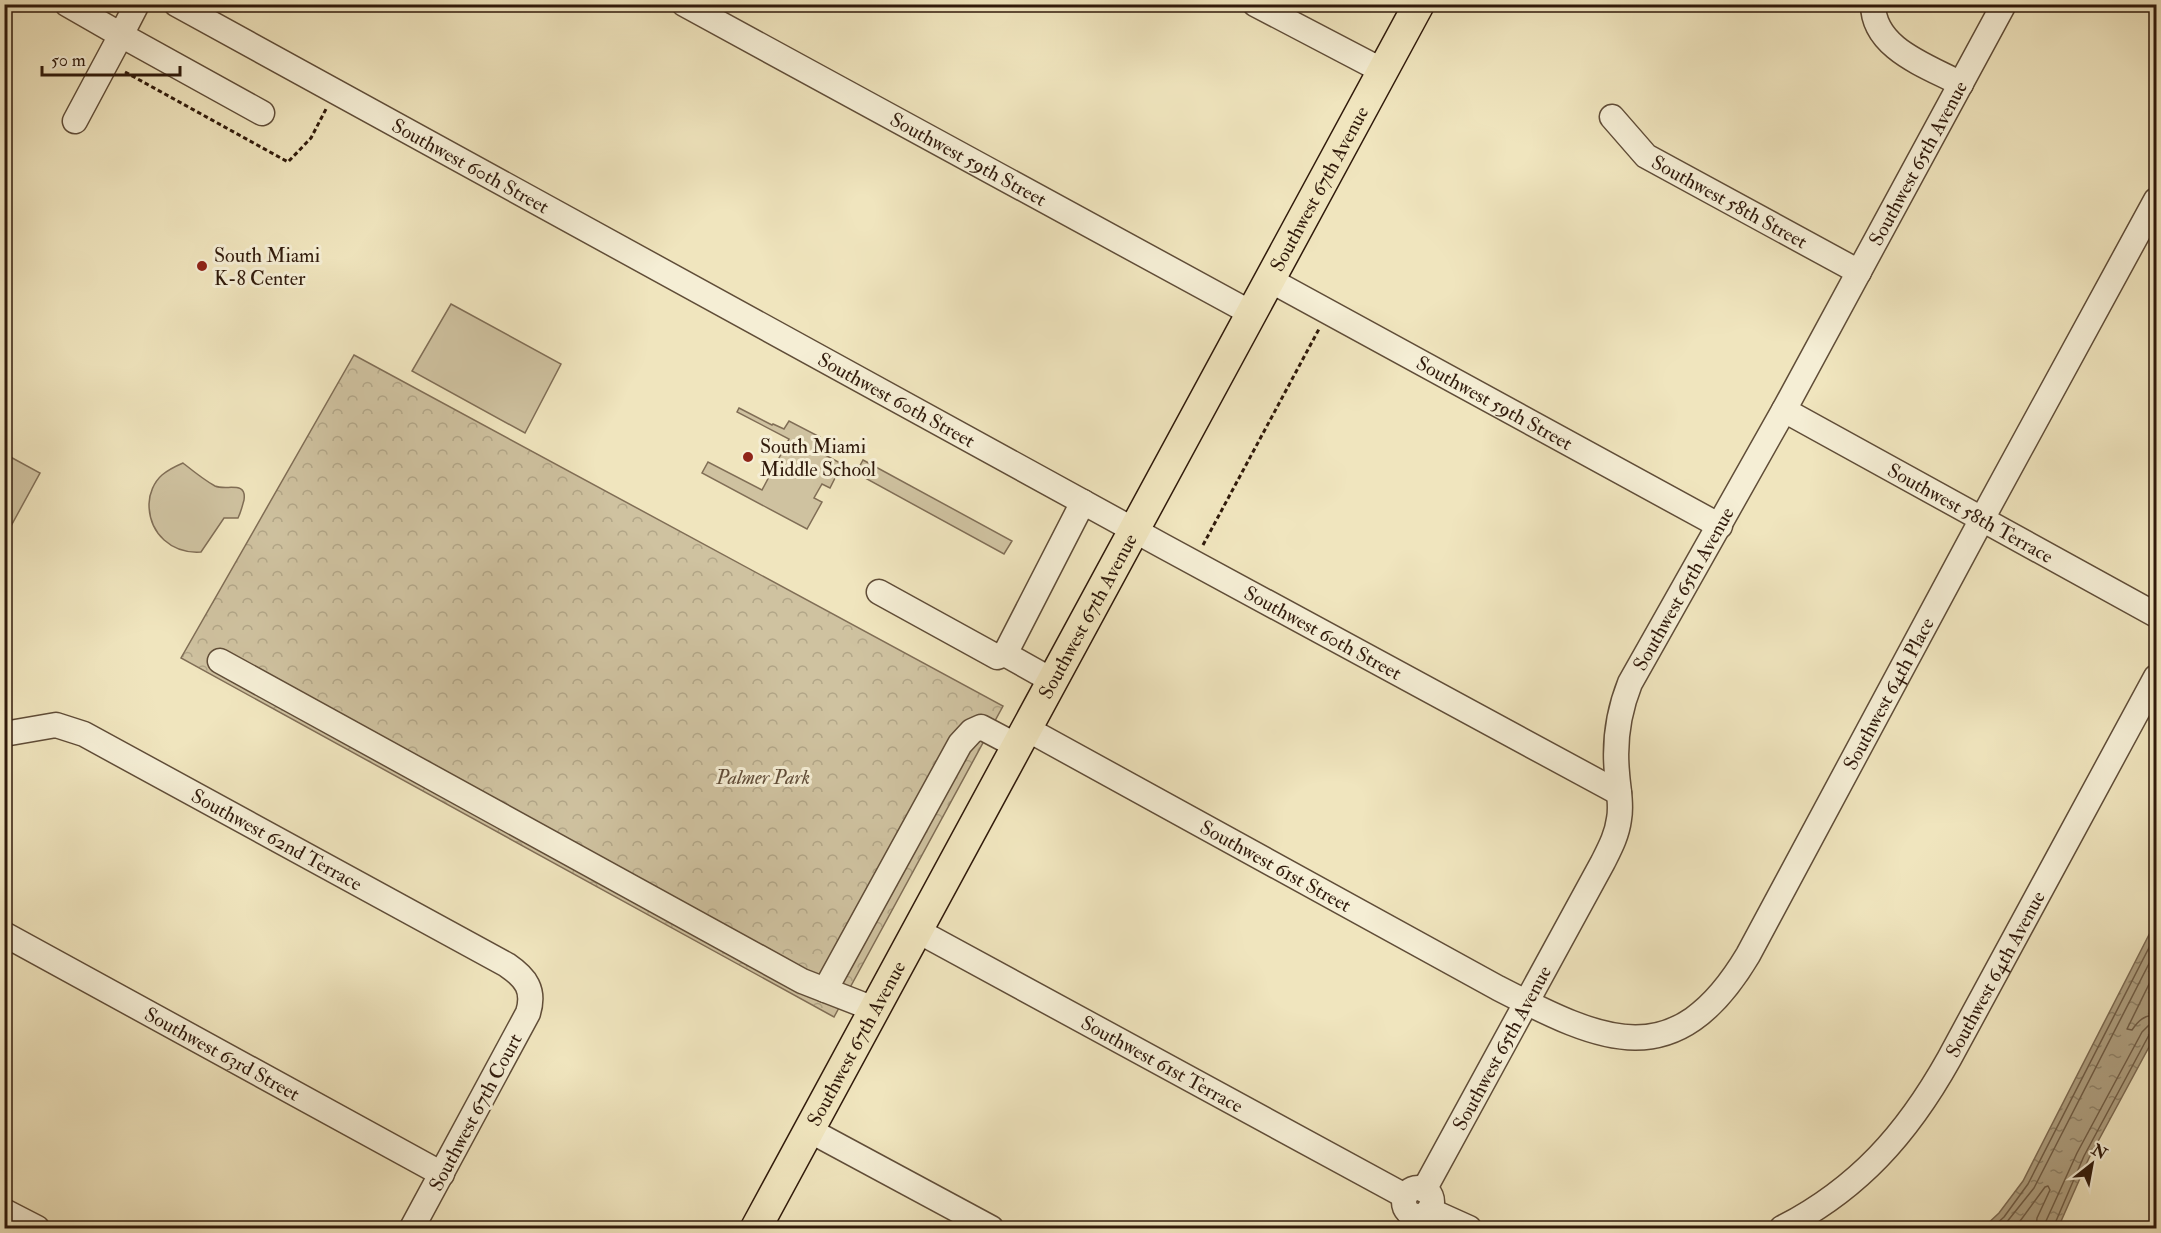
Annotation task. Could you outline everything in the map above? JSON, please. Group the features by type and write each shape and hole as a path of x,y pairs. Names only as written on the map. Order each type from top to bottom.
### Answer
{"main road":[{"name":"Southwest 67th Avenue","path":"756,1228 1419,4"}],"street":[{"path":"67,4 262,113"},
{"path":"75,122 137,4"},
{"name":"Southwest 60th Street","path":"176,4 1134,530 1619,793"},
{"name":"Southwest 59th Street","path":"684,4 1251,313"},
{"path":"1255,4 1383,71"},
{"path":"1873,4 1878,27 1888,42 1905,54 1961,84"},
{"name":"Southwest 65th Avenue","path":"1415,1208 1610,848 1619,822 1616,743 1620,714 1624,698 1637,670 1784,410 2004,4"},
{"name":"Southwest 58th Street","path":"1611,117 1646,156 1859,272"},
{"name":"Southwest 64th Place","path":"1526,1002 1597,1033 1631,1037 1658,1035 1673,1030 1698,1017 1716,1000 1748,955 1982,519 2157,200"},
{"name":"Southwest 59th Street","path":"1270,280 1720,526"},
{"name":"Southwest 58th Terrace","path":"1784,410 2157,615"},
{"path":"879,592 997,657 1005,654 1083,502"},
{"path":"1005,654 1053,681"},
{"path":"220,661 791,976 874,1009"},
{"name":"Southwest 64th Avenue","path":"1782,1228 1817,1209 1852,1183 1882,1155 1913,1118 1949,1059 2157,677"},
{"name":"Southwest 62nd Terrace","path":"4,734 56,725 84,734 507,965 527,982 530,993"},
{"name":"Southwest 61st Street","path":"825,990 960,744 972,730 981,728 1022,738 1526,1002"},
{"name":"Southwest 61st Terrace","path":"918,931 1415,1208"},
{"name":"Southwest 63rd Street","path":"4,934 442,1174"},
{"name":"Southwest 67th Court","path":"412,1228 525,1019 530,1007 530,993"},
{"path":"809,1130 991,1228"},
{"path":"1415,1208 1469,1228"},
{"path":"4,1211 37,1228"}],"path":[{"path":"1194,562 1328,311"}],"green space":[{"path":"451,304 561,364 525,433 412,371"},
{"name":"Palmer Park","path":"354,355 1003,706 834,1017 181,658"},
{"path":"739,408 772,425 784,429 789,421 820,437 814,449 842,464 830,488 822,484 814,498 822,502 807,529 702,473 708,462 762,490 789,439 737,412"},
{"path":"5,454 40,473 5,537"},
{"path":"863,460 1012,541 1004,554 856,473"},
{"path":"183,463 215,486 239,488 244,494 238,518 224,518 201,552 190,552 172,546 158,533 150,515 149,504 152,488 162,475"}],"water":[{"path":"2156,921 2156,1034 2089,1158 2058,1228 1983,1228 1999,1213 2023,1181"}],"place":[{"name":"South Miami K-8 Center","path":"202,266"},
{"name":"South Miami Middle School","path":"748,457"}]}
